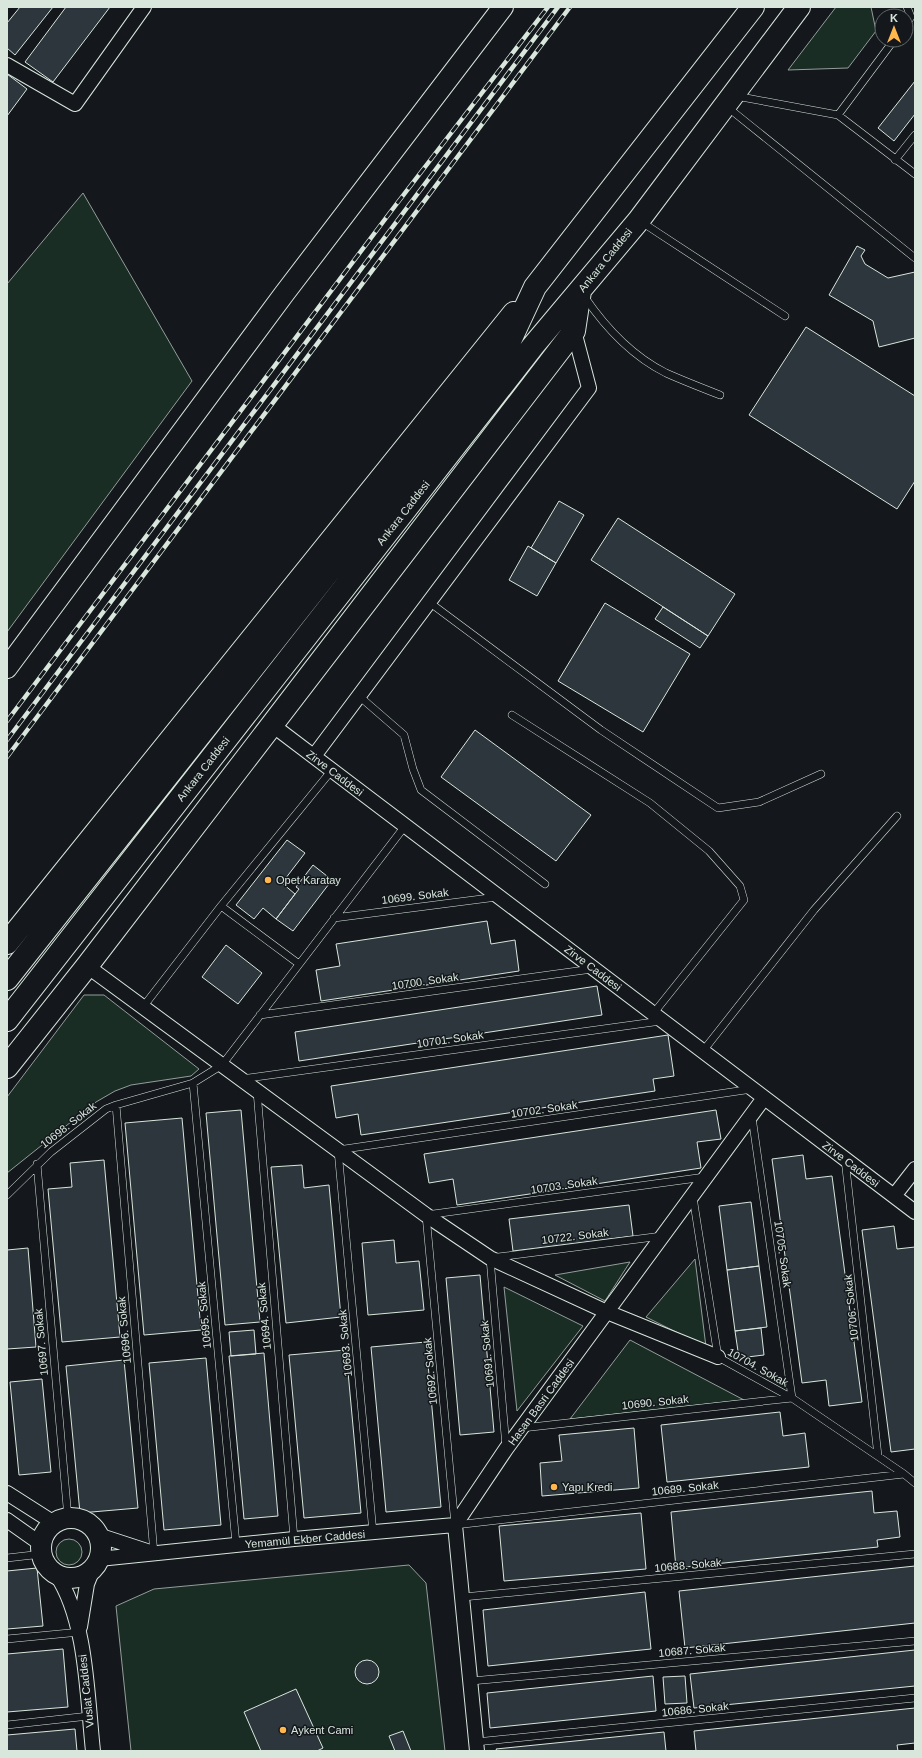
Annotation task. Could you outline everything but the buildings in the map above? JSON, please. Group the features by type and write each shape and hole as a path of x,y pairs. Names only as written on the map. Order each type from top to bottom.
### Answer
{"highway":[{"name":"Ankara Caddesi","path":"7,979 508,345 535,287 754,7"},
{"name":"Ankara Caddesi","path":"7,1020 533,346 638,220 799,7"},
{"path":"7,943 535,287"},
{"path":"7,1067 87,966 271,724 574,331 580,291"}],"street":[{"path":"7,65 75,104 144,7"},
{"path":"7,668 284,294 503,7"},
{"path":"314,756 589,388 574,331"},
{"name":"Zirve Caddesi","path":"271,724 915,1212"},
{"path":"87,966 426,1215 490,1258 607,1312 718,1357"},
{"name":"Hasan Basri Caddesi","path":"455,1525 506,1449 764,1098"},
{"path":"894,1196 915,1169"},
{"path":"7,1493 61,1520 82,1520 94,1528 101,1543 96,1564 84,1575 75,1578 56,1574 44,1562 41,1549 43,1536 61,1520"},
{"path":"7,1520 41,1549"},
{"path":"455,1525 477,1746"},
{"name":"Yemamül Ekber Caddesi","path":"96,1564 154,1554 236,1544 455,1525"},
{"name":"Yemamül Ekber Caddesi","path":"98,1535 154,1554"},
{"name":"Vuslat Caddesi","path":"80,1632 87,1584 96,1564"},
{"name":"Vuslat Caddesi","path":"56,1574 66,1591 80,1632 93,1751"}],"lane":[{"path":"838,115 888,48"},
{"path":"729,100 838,115 915,174"},
{"path":"729,100 915,258"},
{"path":"895,160 915,135"},
{"path":"638,220 785,316"},
{"path":"580,291 599,318 625,345 665,372 720,395"},
{"path":"429,602 601,730 718,808 759,802 821,774"},
{"path":"359,696 404,735 413,769 421,790 545,884"},
{"path":"512,715 650,803 708,851 740,886 744,900 658,1017"},
{"path":"143,1007 221,906 332,770"},
{"path":"703,1051 814,910 897,816"},
{"path":"222,1065 405,826"},
{"name":"10699. Sokak","path":"334,918 498,896"},
{"path":"221,906 299,964"},
{"name":"10700. Sokak","path":"260,1015 594,969"},
{"name":"10701. Sokak","path":"241,1079 658,1017"},
{"name":"10698. Sokak","path":"7,1195 37,1164 96,1116 116,1105 193,1082 222,1065"},
{"name":"10695. Sokak","path":"193,1082 236,1544"},
{"name":"10702. Sokak","path":"338,1150 753,1089"},
{"name":"10694. Sokak","path":"257,1091 294,1539"},
{"name":"10696. Sokak","path":"116,1105 154,1554"},
{"name":"10705. Sokak","path":"752,1114 792,1398"},
{"name":"10693. Sokak","path":"338,1150 373,1533"},
{"name":"10706. Sokak","path":"845,1159 878,1456"},
{"name":"10697. Sokak","path":"37,1164 61,1520"},
{"name":"10703. Sokak","path":"426,1215 706,1177"},
{"name":"10704. Sokak","path":"693,1194 718,1357 792,1398 904,1474"},
{"name":"10692. Sokak","path":"426,1215 455,1525"},
{"name":"10722. Sokak","path":"490,1258 662,1236"},
{"name":"10691. Sokak","path":"490,1258 506,1449"},
{"name":"10690. Sokak","path":"522,1428 792,1398"},
{"path":"904,1474 915,1483"},
{"name":"10689. Sokak","path":"455,1525 904,1474"},
{"path":"7,1558 41,1549"},
{"name":"10688. Sokak","path":"463,1597 915,1554"},
{"path":"7,1639 80,1632"},
{"name":"10687. Sokak","path":"471,1681 915,1641"},
{"name":"10686. Sokak","path":"477,1746 915,1698"},
{"path":"7,1725 89,1716"}],"green space":[{"path":"836,7 871,7 874,21 874,34 848,68 788,70"},
{"path":"83,193 192,381 7,632 7,284"},
{"path":"84,995 104,995 199,1069 191,1076 131,1085 115,1091 96,1102 7,1173 7,1097"},
{"path":"695,1259 706,1347 646,1317"},
{"path":"630,1262 605,1301 555,1275"},
{"path":"504,1287 583,1326 517,1411"},
{"path":"630,1340 744,1400 570,1419"},
{"path":"69,1539 78,1543 82,1552 78,1561 69,1565 60,1561 56,1552 60,1543"},
{"path":"409,1565 426,1583 445,1751 131,1751 116,1606 154,1589"}],"railway":[{"path":"7,721 395,206 548,7"},
{"path":"7,740 558,7"},
{"path":"7,757 570,7"}],"place":[{"name":"Opet Karatay","path":"268,880"},
{"name":"Yapı Kredi","path":"554,1487"},
{"name":"Aykent Cami","path":"283,1730"}]}
